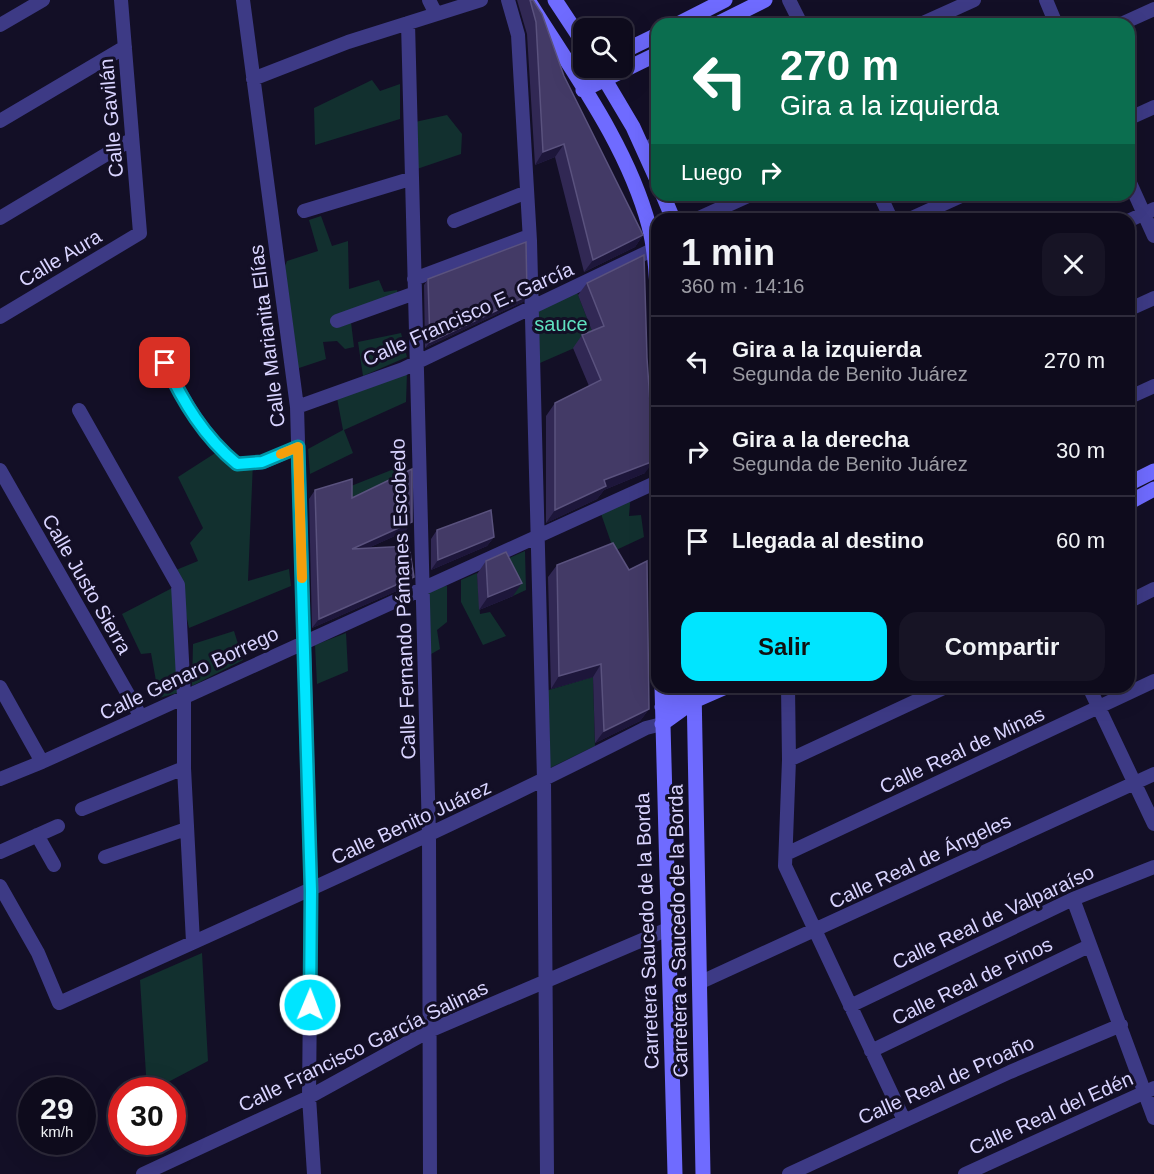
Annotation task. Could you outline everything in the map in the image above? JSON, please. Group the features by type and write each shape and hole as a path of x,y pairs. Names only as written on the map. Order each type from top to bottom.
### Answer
{"street":[{"path":"0,26 20,6 44,0"},
{"name":"Calle Gavilán","path":"121,0 140,233"},
{"name":"Calle Marianita Elías","path":"243,0 297,407 311,891 309,1097 314,1174"},
{"path":"429,0 436,14"},
{"path":"254,79 348,42 481,0"},
{"path":"508,0 518,35 529,236 544,780 547,1174"},
{"path":"528,0 573,73"},
{"path":"555,0 573,27"},
{"path":"690,18 725,0"},
{"path":"789,0 798,18"},
{"path":"934,18 974,0"},
{"path":"1046,0 1054,18"},
{"path":"728,18 756,2"},
{"path":"1134,18 1154,9"},
{"name":"Calle Fernando Pámanes Escobedo","path":"408,23 410,179 415,286 429,835 430,1174"},
{"path":"633,47 651,38"},
{"path":"0,121 125,47"},
{"path":"633,63 651,56"},
{"path":"576,78 631,180 649,227 651,242"},
{"path":"583,90 597,78"},
{"path":"605,78 650,146"},
{"path":"1135,116 1154,107"},
{"path":"0,218 132,139"},
{"path":"304,211 410,179"},
{"path":"1135,191 1149,212 1154,236"},
{"path":"454,221 527,192"},
{"path":"710,213 737,201"},
{"path":"923,213 950,201"},
{"path":"1135,218 1149,212"},
{"name":"Calle Aura","path":"0,317 140,233"},
{"path":"337,321 529,236"},
{"name":"Calle Francisco E. García","path":"297,407 417,362 651,250"},
{"path":"1135,307 1154,298"},
{"path":"158,347 181,397 220,450 237,464 262,462 298,447"},
{"path":"1135,395 1154,386"},
{"path":"79,410 178,585 184,697 186,829 194,942"},
{"name":"Calle Justo Sierra","path":"0,470 141,717"},
{"path":"1135,480 1154,471"},
{"name":"Calle Genaro Borrego","path":"0,779 42,762 651,485"},
{"path":"1135,499 1154,489"},
{"path":"1135,599 1154,590"},
{"name":"Calle Real de Minas","path":"1135,690 1154,681"},
{"path":"0,687 42,762"},
{"name":"Carretera Saucedo de la Borda","path":"662,693 675,1174"},
{"path":"662,707 692,693"},
{"path":"662,724 693,693"},
{"name":"Carretera a Saucedo de la Borda","path":"694,693 703,1174"},
{"path":"788,693 789,760 785,866 904,1120"},
{"path":"789,760 933,693"},
{"path":"1092,693 1154,824"},
{"name":"Calle Real de Minas","path":"786,854 1128,693"},
{"name":"Calle Benito Juárez","path":"646,728 662,707"},
{"name":"Calle Benito Juárez","path":"6,909 38,952 58,1003 311,891 544,780 646,728 662,724"},
{"path":"82,809 184,768"},
{"name":"Calle Real de Ángeles","path":"701,982 1154,774"},
{"path":"0,852 58,826"},
{"path":"105,857 186,829"},
{"path":"37,835 54,865"},
{"name":"Calle Real de Valparaíso","path":"850,1006 1073,899 1154,867"},
{"path":"0,886 6,909"},
{"path":"1073,899 1089,946 1149,1090 1154,1118"},
{"name":"Calle Francisco García Salinas","path":"143,1174 309,1097 429,1031 668,928"},
{"name":"Calle Real de Pinos","path":"871,1051 1089,946"},
{"name":"Calle Real de Proaño","path":"789,1174 904,1120 1121,1025"},
{"name":"Calle Real del Edén","path":"965,1174 1149,1090"}],"green space":[{"path":"372,80 380,91 400,84 400,119 315,145 314,108"},
{"path":"447,115 462,134 461,154 414,170 415,122"},
{"path":"321,216 332,246 348,241 349,289 379,280 384,292 397,290 398,295 351,322 354,347 345,349 337,341 323,342 326,359 296,369 285,266 287,261 318,251 309,220"},
{"name":"sauce","path":"575,287 595,339 533,366 531,308"},
{"path":"401,333 407,357 363,376 358,342"},
{"path":"407,373 406,402 344,430 353,453 310,474 308,449 343,430 337,398"},
{"path":"220,450 253,462 248,581 289,569 291,586 189,628 176,570 198,561 190,543 203,528 178,477"},
{"path":"404,465 406,478 346,507 346,488"},
{"path":"631,493 629,516 641,515 644,537 614,551 599,508"},
{"path":"525,551 526,590 513,596 496,564"},
{"path":"477,573 480,614 490,612 506,636 483,645 461,602 461,580"},
{"path":"178,585 184,691 159,698 151,653 141,654 122,614"},
{"path":"447,586 447,622 437,630 440,649 424,658 423,588"},
{"path":"234,631 243,660 192,686 193,644"},
{"path":"346,633 348,671 317,684 315,645"},
{"path":"593,677 595,746 544,771 542,692"},
{"path":"202,953 208,1061 178,1077 146,1077 140,980"}],"building":[{"path":"530,0 533,0 542,14 564,76 643,235 593,260 564,144 543,152 536,22"},
{"path":"526,242 527,296 430,342 428,279"},
{"path":"644,255 651,462 604,480 606,486 555,510 555,403 601,380 582,335 604,326 587,283"},
{"path":"412,469 412,522 352,549 409,546 414,577 319,619 315,490 352,479 352,498"},
{"path":"491,510 494,537 438,560 437,530"},
{"path":"613,543 629,570 647,561 649,709 604,731 601,664 559,676 557,565"},
{"path":"506,552 522,583 488,597 486,561"}],"slow traffic":[{"path":"281,454 298,447 302,578"}],"route":[{"path":"165,363 181,397 200,425 220,450 237,464 262,462 298,447 311,891 310,1005"}]}
